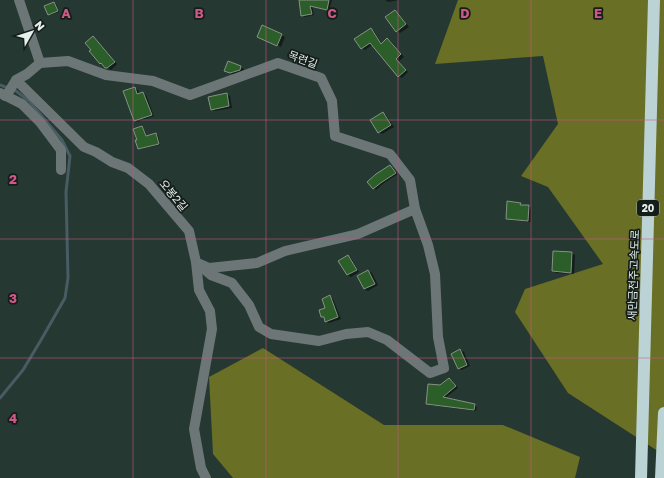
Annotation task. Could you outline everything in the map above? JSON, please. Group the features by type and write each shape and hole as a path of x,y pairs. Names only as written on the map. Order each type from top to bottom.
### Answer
{"highway":[{"name":"새만금전주고속도로","path":"641,478 654,0"},
{"path":"661,478 664,413"}],"street":[{"path":"19,0 40,63 8,89 40,122 61,150 61,170"},
{"name":"목련길","path":"40,63 68,61 106,74 153,81 190,95 278,63 321,78 332,101 335,136 390,154 410,180 415,209 428,245 435,274 438,337 444,368 430,373 387,340 368,332 346,334 319,341 272,334 259,327 249,305 232,283 211,275 196,262"},
{"name":"오봉2길","path":"8,89 84,147 96,152 112,162 128,168 149,184 189,232 196,262 199,290 210,311 212,328 194,429 201,468 206,478"},
{"path":"196,262 209,268 257,263 285,251 358,234 415,209"}],"green space":[{"path":"458,0 664,0 664,455 568,393 515,312 525,289 603,264 548,187 521,176 558,124 543,56 435,64"},
{"path":"263,348 384,425 503,425 580,457 575,478 233,478 213,454 209,377"}],"building":[{"path":"299,0 329,0 327,10 310,6 312,14 301,16"},
{"path":"54,2 58,11 48,15 44,6"},
{"path":"395,10 406,24 396,32 385,17"},
{"path":"262,25 282,34 277,46 257,37"},
{"path":"371,28 381,44 387,38 401,54 396,59 406,70 398,77 370,43 361,49 354,39"},
{"path":"93,36 115,62 107,68 105,68 101,63 100,64 89,51 91,50 85,43"},
{"path":"228,61 241,66 240,70 230,73 224,71"},
{"path":"135,87 137,94 143,92 152,115 134,121 123,91"},
{"path":"227,93 229,106 211,110 208,97"},
{"path":"383,112 391,125 378,133 370,120"},
{"path":"142,126 146,136 156,133 159,144 138,149 135,140 137,140 133,129"},
{"path":"390,165 396,173 373,189 367,182"},
{"path":"507,201 521,203 520,205 529,205 528,221 506,219"},
{"path":"553,251 572,252 571,273 552,271"},
{"path":"348,255 357,270 347,275 338,261"},
{"path":"368,270 375,284 364,289 357,276"},
{"path":"330,295 338,317 325,322 324,317 321,317 319,310 325,308 322,299"},
{"path":"460,349 467,365 458,369 451,354"},
{"path":"449,378 456,386 443,397 475,404 474,410 426,404 428,384 440,385"}],"waterway":[{"path":"0,85 8,88"},
{"path":"0,398 23,370 65,298 68,278 66,192 70,156 62,140 29,101 13,90"}]}
